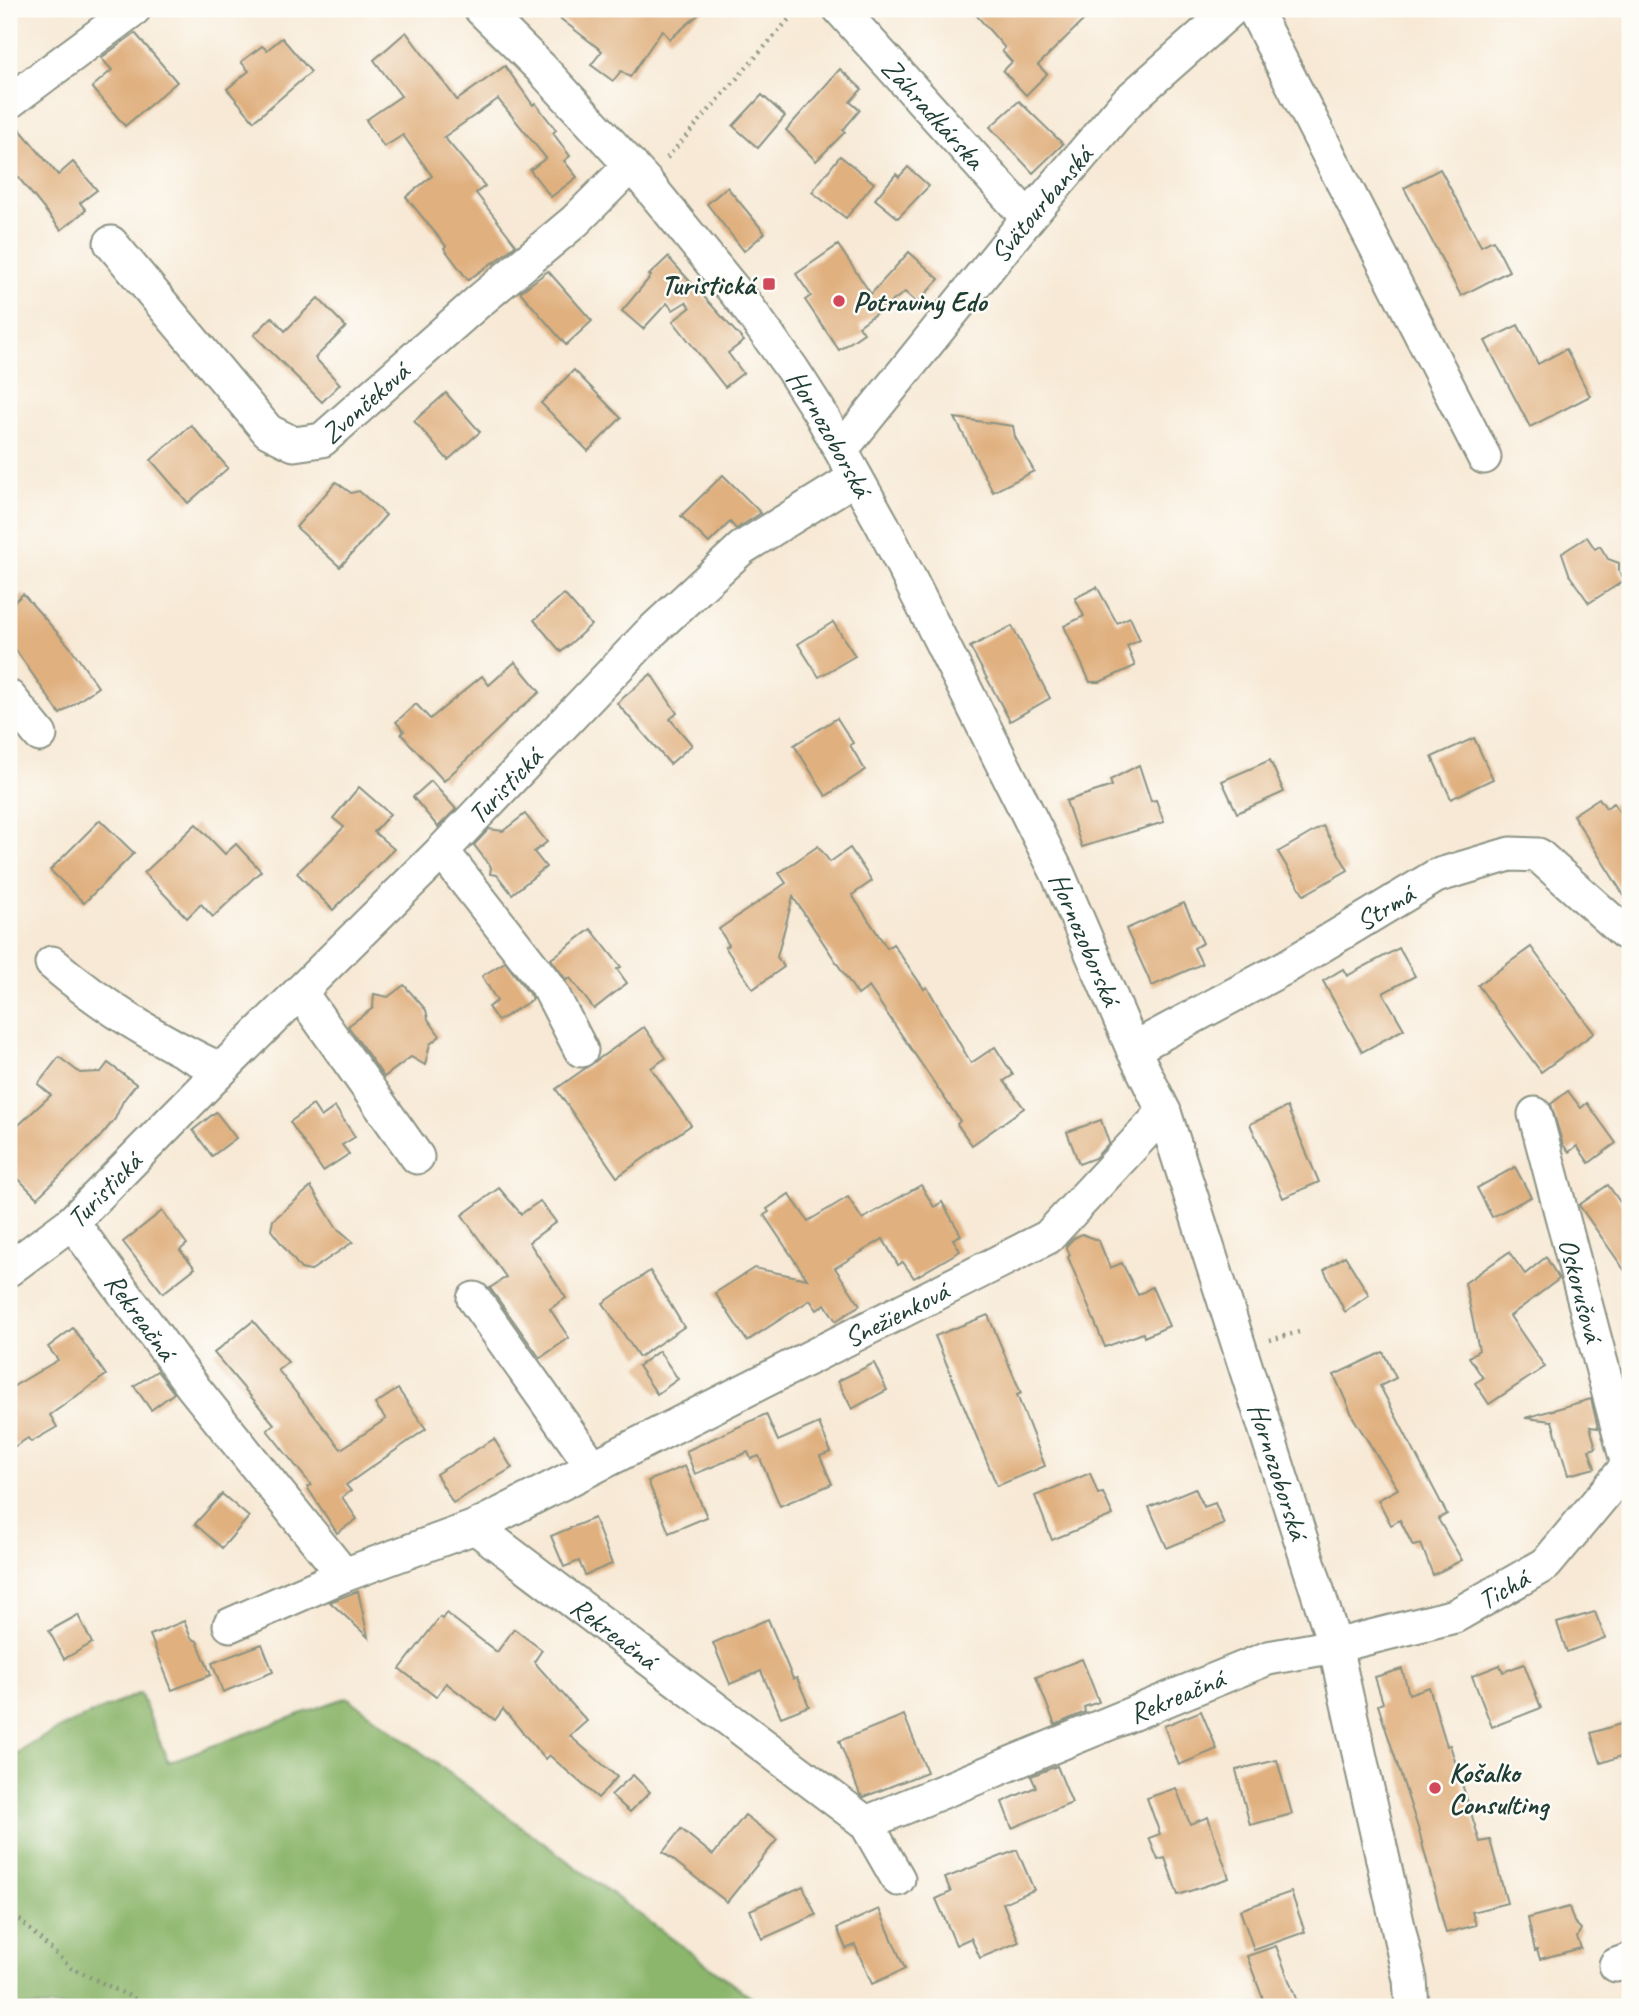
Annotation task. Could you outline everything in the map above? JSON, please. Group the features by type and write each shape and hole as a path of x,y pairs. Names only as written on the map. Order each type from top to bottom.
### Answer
{"street":[{"path":"9,102 134,9"},
{"name":"Hornozoborská","path":"481,9 540,66 631,165 746,305 792,369 883,526 1058,874 1133,1049 1164,1112 1335,1646 1410,1980 1412,2007"},
{"name":"Záhradkárska","path":"841,9 1028,218"},
{"name":"Svätourbanská","path":"848,464 1028,218 1127,102 1232,9"},
{"path":"1254,9 1484,457"},
{"name":"Zvončeková","path":"111,243 268,431 294,444 322,440 478,302 575,221 631,165"},
{"name":"Turistická","path":"9,1269 72,1222 442,851 650,633 742,548 848,464"},
{"path":"9,697 40,735"},
{"path":"442,851 549,988 581,1049"},
{"name":"Strmá","path":"1133,1049 1286,967 1436,876 1510,854 1538,855 1624,932 1630,931"},
{"path":"51,963 89,995 172,1046 221,1070"},
{"path":"300,992 417,1157"},
{"name":"Snežienková","path":"475,1527 1048,1237 1164,1112"},
{"name":"Oskorušová","path":"1535,1114 1629,1464"},
{"name":"Rekreačná","path":"72,1222 193,1387 344,1575"},
{"path":"474,1299 593,1467"},
{"name":"Tichá","path":"1335,1646 1455,1616 1546,1564 1629,1464"},
{"path":"230,1625 344,1575 475,1527"},
{"name":"Rekreačná","path":"475,1527 866,1823 898,1879"},
{"name":"Rekreačná","path":"866,1823 1268,1658 1335,1646"}],"path":[{"path":"667,158 798,9"},
{"path":"1272,1340 1299,1332"},
{"path":"9,1910 71,1968 152,2007"}],"green space":[{"path":"140,1693 168,1762 347,1697 764,2007 9,2007 9,1762 34,1742 51,1733"}],"building":[{"path":"548,9 705,9 670,39 662,30 630,77 621,71 613,81 591,65 602,51"},
{"path":"971,9 1095,9 1038,65 1047,74 1026,95 1003,71 1012,62 1002,51 1005,48"},
{"path":"406,32 457,100 505,66 533,105 535,103 556,130 553,133 570,156 564,161 577,177 551,197 530,170 546,158 498,99 444,137 485,186 476,193 516,245 468,280 444,248 446,246 406,197 432,176 403,135 384,147 366,120 401,96 374,60"},
{"path":"135,33 177,82 125,126 92,87 112,70 101,58"},
{"path":"282,38 311,72 254,121 227,89 249,71 241,62 262,46 267,50"},
{"path":"840,69 862,89 850,102 860,110 843,130 845,132 816,161 786,130"},
{"path":"762,95 785,116 758,148 733,126"},
{"path":"1019,101 1063,144 1033,173 990,127"},
{"path":"9,121 13,121 58,175 73,162 97,190 80,203 86,210 61,230 9,166"},
{"path":"840,156 874,183 846,218 812,192"},
{"path":"908,167 929,186 898,218 875,199 896,174 899,177"},
{"path":"1440,169 1481,246 1493,240 1509,271 1461,296 1404,188"},
{"path":"727,187 765,233 744,251 707,204"},
{"name":"Potraviny Edo","path":"838,245 871,294 909,252 939,279 917,303 905,292 859,326 864,333 839,350 805,300 811,296 796,274"},
{"path":"668,257 744,341 728,353 743,373 725,387 673,321 690,308 686,302 673,310 667,303 643,329 622,311 651,276 649,275"},
{"path":"548,271 592,321 566,345 520,292"},
{"path":"318,298 346,327 315,358 340,384 322,402 254,335 272,317 285,331"},
{"path":"1518,325 1538,364 1566,349 1590,396 1530,427 1485,341"},
{"path":"574,370 621,418 588,451 541,403"},
{"path":"446,393 480,432 448,460 414,421"},
{"path":"955,418 1013,426 1015,437 1034,471 993,492"},
{"path":"191,425 228,468 188,503 151,460"},
{"path":"723,475 761,513 736,529 730,522 709,543 681,516"},
{"path":"336,482 351,493 359,491 386,515 340,567 296,527"},
{"path":"1587,537 1595,549 1600,546 1608,559 1619,563 1619,571 1625,580 1589,603 1570,576 1562,553"},
{"path":"1097,587 1117,623 1130,617 1140,640 1127,646 1135,666 1100,682 1090,682 1064,626 1084,616 1075,598"},
{"path":"23,594 71,648 98,687 60,714 9,640 9,607"},
{"path":"564,594 591,625 561,652 534,620"},
{"path":"833,622 855,656 819,677 798,644"},
{"path":"1012,626 1050,698 1010,721 970,647"},
{"path":"515,662 540,692 505,721 444,781 401,734 404,731 396,722 416,704 430,719 482,676 489,685"},
{"path":"651,674 677,713 670,719 692,745 670,764 617,703"},
{"path":"837,718 853,743 850,745 865,770 826,796 794,745"},
{"path":"1474,738 1493,779 1451,799 1432,757"},
{"path":"1270,760 1284,792 1237,813 1222,781"},
{"path":"1139,765 1151,801 1156,800 1164,822 1082,847 1066,801 1112,786 1110,780"},
{"path":"431,781 456,809 438,827 413,797"},
{"path":"359,787 390,814 374,832 394,849 333,910 297,873 344,827 333,818"},
{"path":"1599,798 1606,808 1614,803 1630,829 1630,905 1573,815"},
{"path":"525,814 547,842 534,852 546,867 512,894 497,875 490,874 491,867 474,845 489,829 503,831"},
{"path":"100,820 134,853 84,903 50,870"},
{"path":"196,824 225,854 236,844 261,871 213,917 201,904 187,918 144,873"},
{"path":"1323,826 1348,870 1304,895 1278,852"},
{"path":"818,846 830,862 850,848 872,881 852,895 887,948 893,944 924,989 927,987 971,1063 995,1047 1013,1075 1004,1081 1024,1108 972,1145 957,1124 960,1121 869,987 858,995 793,897 777,957 784,967 753,989 725,947 729,945 719,929 786,883 779,873"},
{"path":"1184,903 1203,943 1194,948 1202,964 1152,986 1126,929"},
{"path":"591,929 621,967 617,969 627,983 594,1009 570,978 566,980 551,959"},
{"path":"1531,947 1594,1033 1541,1072 1478,985"},
{"path":"1399,948 1415,976 1383,993 1404,1029 1362,1052 1323,981 1343,969 1347,976"},
{"path":"505,962 533,999 498,1021 488,1007 497,1001 482,976"},
{"path":"404,985 426,1010 428,1019 440,1036 430,1044 425,1065 411,1057 384,1077 348,1026 373,1008 374,994 388,997"},
{"path":"644,1027 666,1058 651,1068 691,1125 617,1177 556,1089"},
{"path":"59,1057 80,1073 101,1072 108,1063 136,1084 123,1101 115,1119 100,1137 37,1198 9,1169 9,1134 51,1095 38,1084"},
{"path":"1568,1091 1581,1108 1587,1103 1616,1143 1589,1163 1577,1146 1569,1152 1563,1145 1551,1104"},
{"path":"313,1105 321,1117 335,1107 355,1137 342,1145 349,1154 323,1171 290,1122"},
{"path":"1287,1107 1319,1182 1283,1198 1250,1124"},
{"path":"216,1112 236,1138 212,1156 193,1130"},
{"path":"1101,1120 1109,1143 1095,1158 1079,1164 1067,1132"},
{"path":"1515,1167 1531,1197 1492,1217 1477,1188"},
{"path":"921,1185 934,1207 942,1202 961,1235 953,1239 960,1251 914,1278 903,1262 898,1265 883,1239 835,1268 860,1305 836,1321 825,1304 817,1310 810,1300 747,1341 715,1293 754,1268 807,1279 764,1215 769,1212 767,1209 789,1194 808,1221 848,1197 862,1219"},
{"path":"1608,1185 1630,1216 1630,1278 1579,1205"},
{"path":"311,1187 336,1227 353,1242 310,1271 301,1269 271,1230 273,1220"},
{"path":"499,1188 521,1214 540,1201 556,1222 529,1242 566,1298 550,1309 569,1338 540,1358 490,1288 506,1277 462,1215"},
{"path":"162,1211 187,1244 180,1250 195,1268 163,1293 123,1242"},
{"path":"1082,1234 1099,1241 1110,1268 1122,1263 1138,1295 1152,1287 1169,1326 1144,1337 1143,1333 1105,1347 1068,1257 1070,1255 1066,1246"},
{"path":"1509,1252 1525,1274 1546,1257 1559,1279 1510,1316 1545,1367 1489,1404 1475,1383 1483,1378 1469,1357 1479,1350 1465,1283"},
{"path":"1345,1256 1369,1295 1345,1312 1324,1270"},
{"path":"650,1271 684,1327 639,1357 603,1303"},
{"path":"988,1315 1021,1393 1017,1395 1045,1466 997,1486 935,1336"},
{"path":"253,1321 288,1362 278,1370 341,1449 386,1419 375,1404 398,1389 426,1429 346,1485 351,1491 342,1497 357,1519 337,1533 307,1487 311,1485 267,1430 274,1424 214,1353"},
{"path":"73,1328 106,1375 50,1415 57,1427 31,1442 28,1438 9,1450 9,1389 58,1360 48,1347"},
{"path":"659,1351 678,1379 657,1394 638,1366"},
{"path":"1383,1352 1396,1378 1380,1386 1447,1514 1438,1519 1462,1560 1433,1575 1421,1544 1413,1546 1400,1520 1391,1525 1378,1500 1398,1489 1354,1419 1334,1375"},
{"path":"874,1363 887,1390 852,1409 838,1381"},
{"path":"157,1371 174,1393 151,1410 134,1386"},
{"path":"1591,1399 1598,1428 1590,1427 1596,1448 1589,1450 1595,1468 1568,1475 1552,1421 1525,1418"},
{"path":"766,1414 778,1441 819,1423 831,1452 820,1456 832,1484 780,1506 759,1456 751,1459 748,1452 695,1474 686,1451"},
{"path":"494,1439 512,1468 453,1503 436,1474"},
{"path":"685,1466 707,1517 669,1533 648,1481"},
{"path":"1090,1473 1098,1494 1103,1493 1113,1515 1052,1540 1035,1496"},
{"path":"1195,1488 1204,1507 1215,1503 1224,1524 1167,1548 1149,1507"},
{"path":"222,1494 249,1517 222,1548 195,1524"},
{"path":"594,1518 612,1564 585,1575 579,1561 564,1567 551,1536"},
{"path":"358,1591 368,1637 330,1602"},
{"path":"1595,1612 1605,1638 1567,1652 1557,1623"},
{"path":"446,1613 497,1652 514,1629 542,1650 534,1662 587,1721 570,1736 617,1777 598,1798 549,1755 545,1759 503,1709 495,1720 446,1683 436,1697 400,1669"},
{"path":"78,1615 92,1643 64,1659 49,1631"},
{"path":"768,1619 793,1679 797,1678 809,1706 781,1717 761,1671 730,1684 713,1643"},
{"path":"184,1621 191,1638 197,1641 211,1675 172,1690 150,1635"},
{"path":"262,1644 273,1672 223,1692 212,1663"},
{"path":"1082,1659 1099,1702 1084,1707 1085,1712 1055,1725 1036,1677"},
{"path":"1524,1664 1541,1708 1492,1727 1472,1676 1500,1665 1503,1672"},
{"path":"1402,1669 1409,1694 1429,1687 1480,1842 1490,1840 1507,1903 1472,1912 1476,1925 1446,1933 1419,1831 1378,1705 1383,1703 1375,1677"},
{"path":"1201,1711 1217,1749 1179,1765 1164,1726"},
{"path":"904,1715 927,1772 864,1797 860,1794 839,1741"},
{"path":"1630,1721 1630,1753 1601,1763 1591,1733"},
{"path":"1277,1760 1292,1814 1250,1825 1236,1770"},
{"path":"1057,1766 1072,1803 1012,1828 1002,1802 1036,1787 1031,1776"},
{"path":"633,1775 650,1792 630,1812 611,1795"},
{"path":"1176,1788 1190,1824 1208,1817 1229,1878 1178,1895 1165,1858 1158,1860 1149,1838 1160,1834 1147,1798"},
{"path":"745,1815 777,1840 727,1902 663,1852 681,1829 713,1855"},
{"path":"1017,1850 1034,1890 1003,1903 1019,1942 980,1958 971,1938 956,1945 936,1899 951,1892 945,1878"},
{"path":"803,1886 816,1915 762,1939 750,1910"},
{"path":"1291,1892 1305,1932 1254,1950 1240,1910"},
{"path":"1569,1907 1574,1922 1581,1929 1577,1937 1581,1948 1540,1959 1537,1950 1535,1951 1528,1918"},
{"path":"879,1909 905,1969 872,1984 855,1945 846,1949 837,1928"},
{"path":"1276,1946 1299,2007 1266,2007 1247,1956"}],"place":[{"name":"Turistická","path":"769,284"},
{"name":"Potraviny Edo","path":"839,301"},
{"name":"Košalko Consulting","path":"1435,1788"}]}
